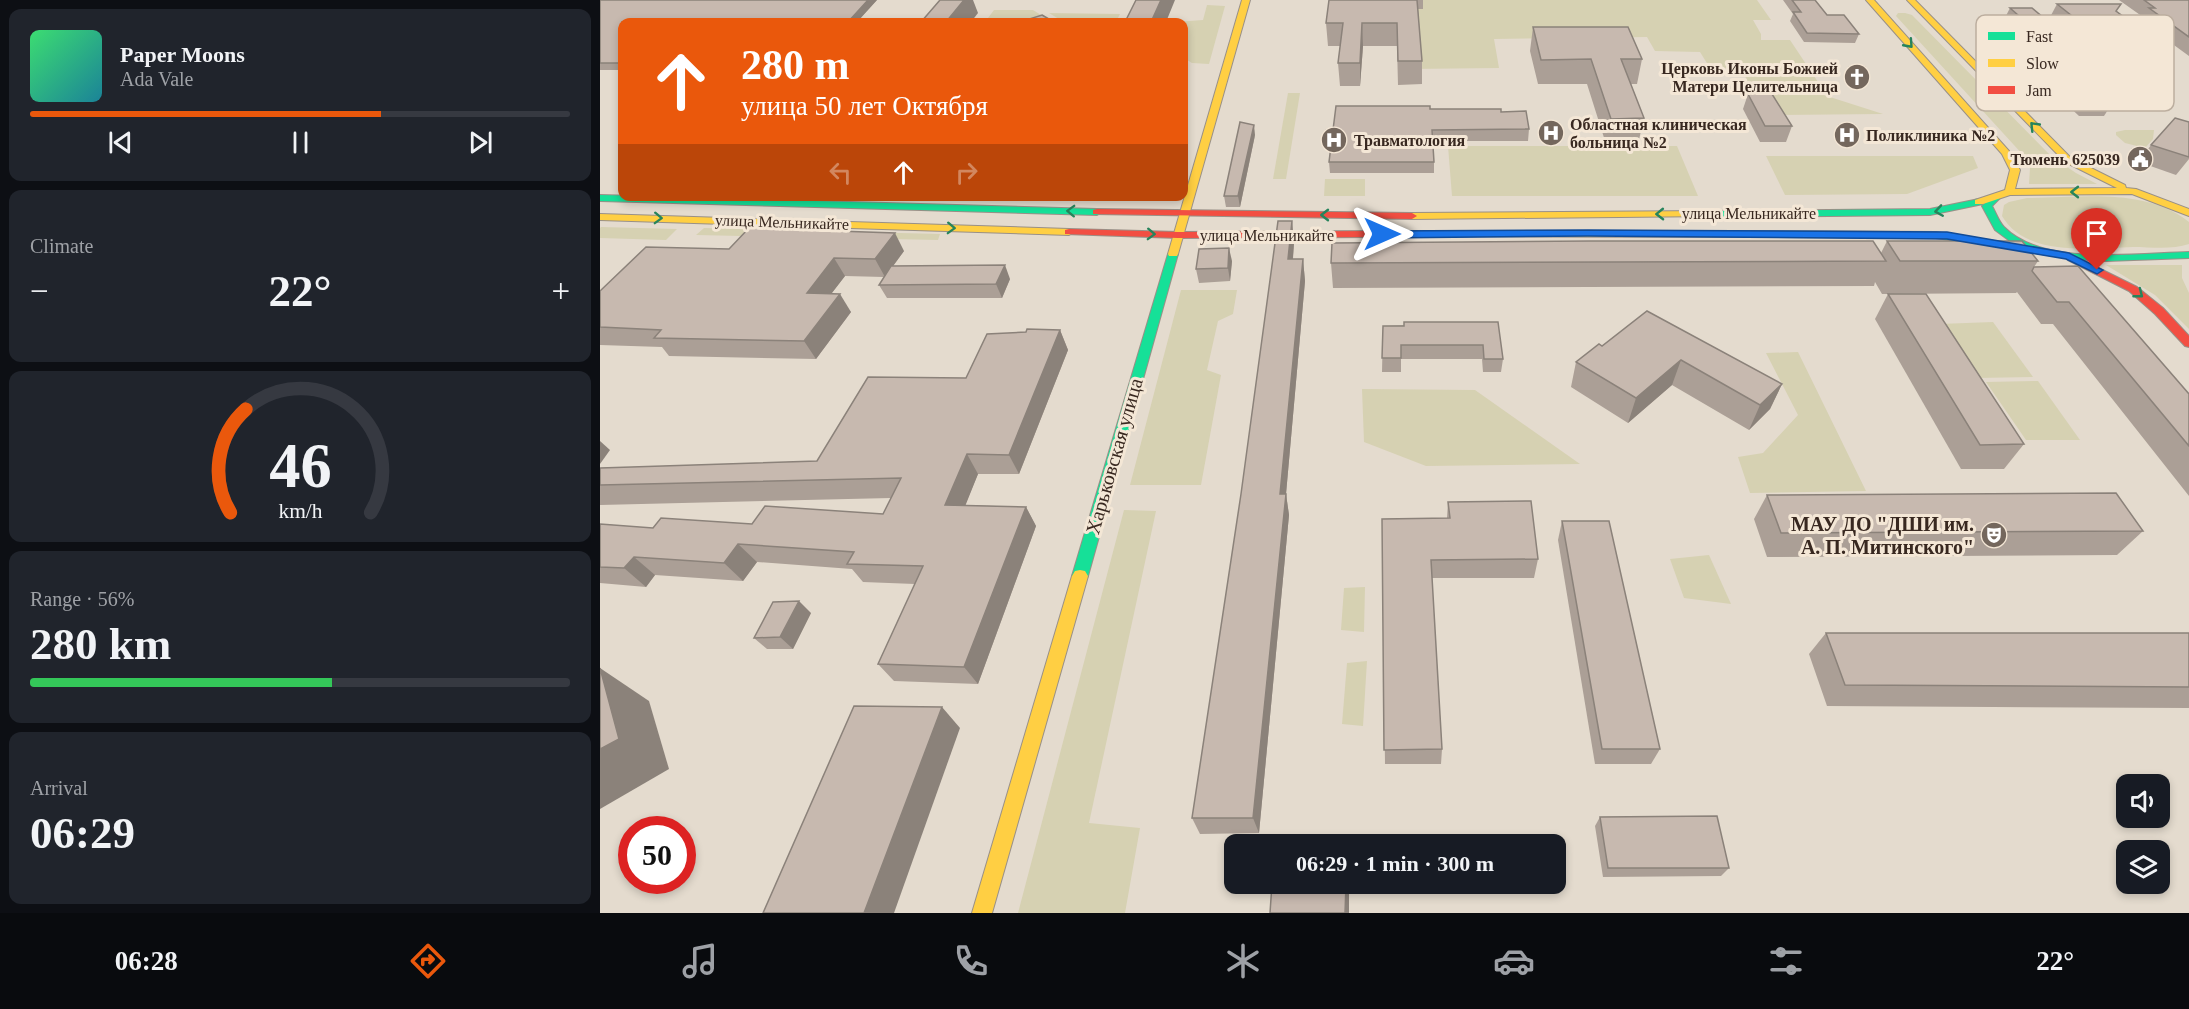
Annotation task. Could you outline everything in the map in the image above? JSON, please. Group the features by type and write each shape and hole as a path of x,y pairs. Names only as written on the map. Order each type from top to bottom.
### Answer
{"main road":[{"name":"Харьковская улица","path":"982,913 1246,0"},
{"path":"1873,4 1915,4 1976,66"},
{"path":"1873,4 2006,153 2015,170 2002,194 1987,206 1988,215 1999,229 2042,252"},
{"path":"2020,111 2068,160 2080,168 2189,213"},
{"name":"улица Мельникайте","path":"703,201 1184,215 1383,216 1930,212 1970,205 2002,194 2133,191"},
{"name":"улица Мельникайте","path":"600,198 618,199"},
{"path":"2155,198 2189,204"},
{"path":"1382,234 1383,216"},
{"name":"улица Мельникайте","path":"600,217 1178,235 1936,235 2069,256"},
{"path":"2069,256 2189,255"},
{"path":"2069,256 2133,289 2159,310 2189,343"}],"shaded area":[{"path":"1407,0 1757,0 1771,20 1753,20 1761,34 1761,40 1790,40 1820,85 1749,85 1742,69 1710,68 1700,52 1655,51 1647,37 1494,39 1499,68 1410,69"},
{"path":"1207,5 1225,6 1209,64 1192,63 1188,60 1188,21 1203,20"},
{"path":"994,10 1033,10 1041,15 1032,18 988,18"},
{"path":"1049,13 1120,14 1118,18 1057,18"},
{"path":"1898,13 1912,15 1976,80 1976,104 1896,16"},
{"path":"1759,89 1808,90 1883,114 1776,115"},
{"path":"1288,93 1300,93 1286,179 1273,179"},
{"path":"1983,111 2007,111 2051,156 2097,184 2029,184 2030,168 2024,156"},
{"path":"2154,130 2153,139 2145,148 2125,143 2116,135 2116,132"},
{"path":"1448,146 1677,146 1698,196 1452,196"},
{"path":"1766,156 1973,156 1978,168 1907,194 1785,195"},
{"path":"1325,179 1365,179 1365,196 1324,196"},
{"path":"2090,196 2152,203 2189,222 2189,244 2169,248 2080,249 2044,245 2027,239 2013,229 2002,216 2004,205 2027,198"},
{"path":"600,228 677,229 666,240 600,238"},
{"path":"704,228 940,234 938,240 696,235"},
{"path":"2106,265 2182,265 2182,278 2189,293 2189,329 2155,295"},
{"path":"1181,290 1237,290 1233,314 1218,321 1207,370 1221,375 1201,485 1130,485"},
{"path":"1993,322 2033,377 1976,378 1939,324"},
{"path":"1798,352 1866,491 1750,493 1738,457 1763,453 1798,415 1766,353"},
{"path":"2038,381 2080,440 2026,440 1986,382"},
{"path":"1362,389 1475,390 1580,464 1426,466 1364,442"},
{"path":"1124,510 1156,511 1089,823 1140,828 1125,913 1018,913"},
{"path":"1709,555 1731,604 1684,598 1670,559"},
{"path":"1365,587 1364,632 1341,630 1344,588"},
{"path":"1367,661 1363,726 1342,724 1347,663"}],"building":[{"path":"600,0 868,0 852,18 618,18 618,63 600,63"},
{"path":"940,0 964,0 949,18 924,18"},
{"path":"1136,0 1161,0 1153,18 1127,18"},
{"path":"1329,0 1417,0 1422,61 1398,61 1397,23 1362,23 1360,63 1338,63 1343,23 1326,23"},
{"path":"1792,0 1815,0 1827,15 1844,15 1859,34 1807,33 1793,12 1801,12"},
{"path":"2144,0 2189,0 2189,37 2174,26 2174,15 2159,15 2149,8 2155,8"},
{"path":"2057,4 2121,4 2116,11 2121,15 2071,15"},
{"path":"2010,8 2032,8 2040,15 2018,15"},
{"path":"1533,27 1628,27 1642,59 1621,59 1644,118 1611,119 1591,59 1541,60"},
{"path":"1748,94 1772,94 1792,126 1765,126"},
{"path":"1336,106 1430,106 1430,109 1526,111 1529,129 1432,130 1434,162 1329,162"},
{"path":"2175,118 2189,122 2189,157 2151,145"},
{"path":"1240,122 1254,125 1238,196 1224,196"},
{"path":"1278,221 1292,221 1288,259 1303,259 1280,494 1286,494 1253,818 1192,818 1241,494"},
{"path":"749,228 895,233 875,259 834,258 807,293 840,294 804,341 654,338 661,330 600,327 600,291 646,247 729,249"},
{"path":"1873,241 1886,261 1331,263 1332,243"},
{"path":"1887,241 2022,241 2038,261 1900,261"},
{"path":"1229,248 1228,268 1196,269 1199,249"},
{"path":"1005,265 996,284 879,285 891,266"},
{"path":"2078,266 2189,394 2189,446 2069,302 2057,302 2032,271 2034,267"},
{"path":"1888,294 1926,294 2024,444 1980,445"},
{"path":"1647,311 1782,384 1760,405 1681,360 1636,398 1576,362 1599,344 1602,346"},
{"path":"1404,322 1498,322 1503,359 1484,359 1483,345 1401,345 1401,358 1382,358 1383,326 1404,326"},
{"path":"1027,329 1060,330 1009,455 967,454 945,505 1026,507 964,667 878,664 923,566 847,564 854,552 738,544 724,563 634,557 624,568 600,567 600,524 653,528 661,518 752,524 765,506 883,514 901,478 600,485 600,468 817,461 868,377 966,378 987,334 1026,332"},
{"path":"2116,493 2143,531 1781,533 1767,495"},
{"path":"1531,501 1538,559 1431,560 1442,749 1384,750 1382,519 1450,518 1448,502"},
{"path":"1562,521 1609,521 1660,749 1602,749"},
{"path":"799,601 780,637 754,638 773,602"},
{"path":"1826,633 2189,633 2189,687 1845,685"},
{"path":"600,668 619,739 600,749"},
{"path":"854,706 942,707 864,913 763,913"},
{"path":"1717,816 1729,868 1608,868 1600,817"},
{"path":"1271,894 1346,894 1345,913 1270,913"}],"traffic: fast":[{"path":"1996,197 1987,206 1998,228 2018,242 2044,251 2074,256 2106,257 2189,255"},
{"path":"600,198 618,199"},
{"path":"706,201 1097,212"},
{"path":"1710,214 1930,212 1979,202"},
{"path":"1758,234 1936,235 2042,252"},
{"path":"1080,576 1173,254"}],"traffic: slow":[{"path":"1173,254 1246,0"},
{"path":"1870,0 2006,153 2015,170 2009,192"},
{"path":"1911,0 1976,66"},
{"path":"2020,111 2068,160 2122,187"},
{"path":"1979,202 2009,192 2133,191 2189,213"},
{"path":"1412,216 1710,214"},
{"path":"600,217 1069,232"},
{"path":"1383,234 1758,234"},
{"path":"982,913 1080,576"}],"traffic: jam":[{"path":"1097,212 1412,216"},
{"path":"1069,232 1178,235 1383,234"},
{"path":"2072,258 2133,289 2159,311 2189,343"}],"place":[{"name":"Церковь Иконы Божией Матери Целительница","path":"1857,77"},
{"name":"Областная клиническая больница №2","path":"1551,133"},
{"name":"Поликлиника №2","path":"1847,135"},
{"name":"Травматология","path":"1334,140"},
{"name":"Тюмень 625039","path":"2140,159"},
{"name":"МАУ ДО \"ДШИ им. А. П. Митинского\"","path":"1994,535"}],"route":[{"path":"1382,234 1947,236 2069,256 2097,270"}]}
